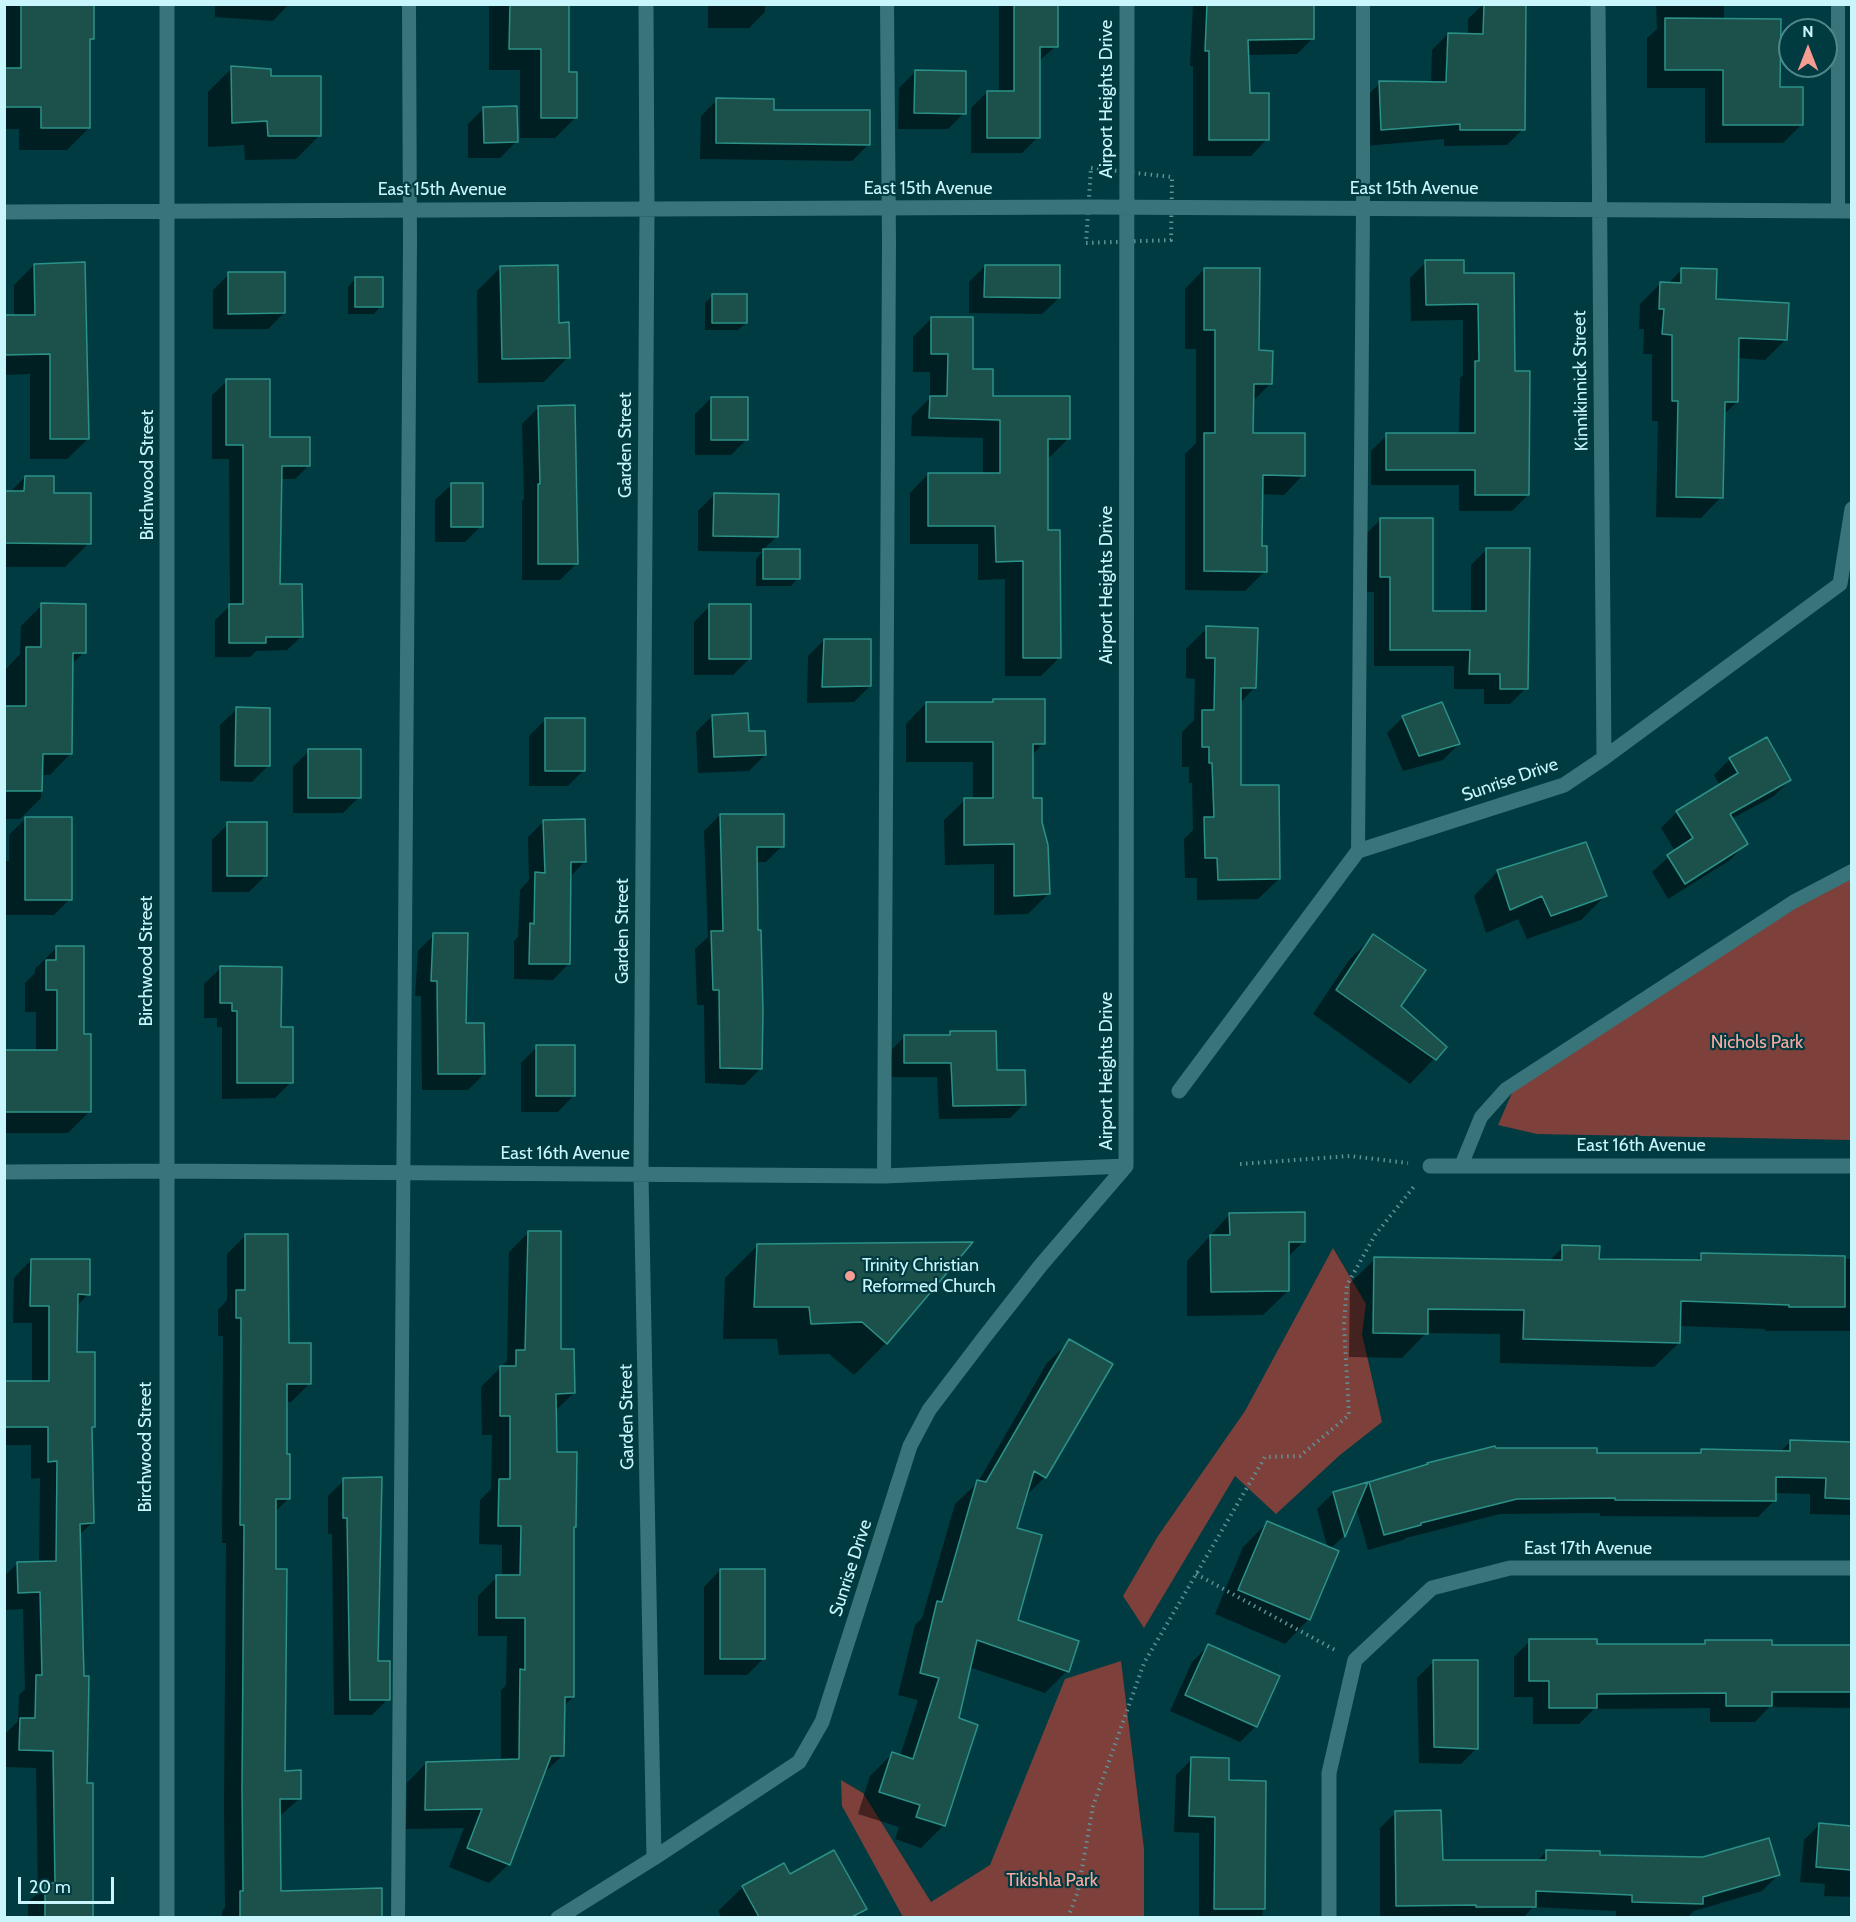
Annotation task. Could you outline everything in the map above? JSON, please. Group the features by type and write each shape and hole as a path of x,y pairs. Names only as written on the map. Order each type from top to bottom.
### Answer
{"street":[{"name":"Birchwood Street","path":"166,1917 165,1171 169,211 167,4"},
{"name":"Garden Street","path":"646,4 647,210 641,1174 654,1858"},
{"name":"Airport Heights Drive","path":"1126,1166 1127,4"},
{"name":"Kinnikinnick Street","path":"1598,4 1604,758"},
{"name":"East 15th Avenue","path":"4,212 1126,207 1845,211"},
{"name":"Sunrise Drive","path":"1358,851 1564,784 1604,758 1840,584 1851,509"},
{"path":"1179,1091 1358,851"},
{"name":"East 16th Avenue","path":"4,1172 884,1176 1126,1166"},
{"name":"Sunrise Drive","path":"558,1917 654,1858 799,1762 822,1722 910,1446 924,1419 976,1348 1041,1266 1126,1166"},
{"name":"East 16th Avenue","path":"1430,1166 1851,1166"},
{"name":"East 17th Avenue","path":"1355,1660 1431,1588 1510,1568 1851,1568"},
{"path":"1329,1917 1329,1773 1355,1660"}],"lane":[{"path":"398,1917 410,210 409,4"},
{"path":"884,1176 889,208 887,4"},
{"path":"1358,851 1364,208 1363,4"},
{"path":"1838,4 1845,211"},
{"path":"1461,1166 1481,1118 1506,1089 1793,902 1851,871"}],"path":[{"path":"1240,1164 1350,1156 1430,1166"},
{"path":"1068,1917 1078,1891 1093,1806 1144,1662 1265,1457 1300,1456 1348,1415 1344,1324 1347,1285 1375,1235 1430,1166"},
{"path":"1196,1574 1355,1660"}],"green space":[{"name":"Nichols Park","path":"1851,873 1851,1140 1537,1134 1498,1125 1515,1086"},
{"path":"1333,1248 1366,1304 1362,1334 1382,1422 1340,1455 1276,1514 1235,1476 1144,1628 1123,1596 1158,1536 1245,1411"},
{"name":"Tikishla Park","path":"1121,1661 1144,1849 1144,1917 903,1917 842,1806 841,1780 863,1793 931,1902 990,1865 1065,1679"}],"building":[{"path":"21,4 94,4 94,39 90,39 90,128 41,128 41,107 4,107 4,68 21,68"},
{"path":"510,4 569,4 569,72 577,72 577,118 541,118 541,49 509,49"},
{"path":"1014,4 1058,4 1058,47 1040,47 1040,138 987,138 987,91 1014,91"},
{"path":"1207,4 1314,4 1314,39 1248,40 1250,93 1269,93 1269,140 1209,140 1209,51 1205,51"},
{"path":"1484,4 1526,4 1525,130 1460,130 1460,124 1381,130 1379,81 1446,82 1448,33 1483,34"},
{"path":"1665,18 1778,19 1780,87 1803,87 1803,125 1723,125 1723,70 1665,70"},
{"path":"231,66 271,69 271,76 321,76 321,136 268,136 267,121 232,123"},
{"path":"915,70 966,71 966,114 914,113"},
{"path":"716,98 774,99 774,110 870,110 870,145 716,143"},
{"path":"517,106 518,142 484,143 483,107"},
{"path":"1425,260 1464,260 1464,273 1514,273 1515,371 1530,371 1529,495 1475,495 1475,470 1386,470 1386,433 1475,433 1475,361 1479,361 1478,304 1426,305"},
{"path":"85,262 89,439 50,439 50,354 4,355 4,315 35,315 34,264"},
{"path":"558,265 559,323 569,322 570,358 502,359 500,266"},
{"path":"985,265 1060,265 1060,298 984,297"},
{"path":"1204,268 1260,268 1259,350 1273,351 1272,384 1254,384 1253,433 1305,433 1305,476 1263,475 1262,546 1267,546 1267,572 1204,571 1204,433 1215,433 1215,330 1204,330"},
{"path":"1681,268 1717,269 1716,299 1789,303 1787,340 1739,338 1738,402 1725,402 1723,498 1676,497 1678,401 1672,401 1672,335 1662,334 1664,309 1659,309 1660,282 1681,283"},
{"path":"228,272 285,272 285,313 228,314"},
{"path":"355,277 383,277 383,307 355,307"},
{"path":"712,294 747,294 747,323 712,323"},
{"path":"931,317 973,317 973,369 993,369 993,396 1070,396 1070,439 1048,439 1048,530 1060,530 1061,658 1023,658 1023,561 996,562 995,526 928,526 928,473 1000,473 1000,420 929,418 930,396 947,396 948,354 931,354"},
{"path":"226,379 270,379 270,437 310,437 310,466 282,466 280,584 302,584 303,637 266,637 266,643 229,643 229,604 243,604 243,445 226,445"},
{"path":"711,397 748,397 748,440 711,440"},
{"path":"575,405 578,564 538,564 538,484 540,484 538,406"},
{"path":"25,476 54,476 54,493 91,493 91,544 4,543 4,491 24,491"},
{"path":"451,483 483,483 483,527 451,527"},
{"path":"714,493 779,494 778,537 713,536"},
{"path":"1380,518 1433,518 1433,611 1486,611 1486,548 1530,548 1528,689 1500,689 1500,674 1469,674 1470,650 1390,650 1390,577 1380,577"},
{"path":"763,549 800,549 800,579 763,579"},
{"path":"41,603 86,604 86,653 73,653 72,754 43,754 42,791 4,791 4,706 26,706 26,647 41,647"},
{"path":"709,604 751,604 751,659 709,659"},
{"path":"1206,626 1258,628 1256,688 1241,688 1241,785 1279,785 1280,879 1218,880 1217,858 1205,858 1204,817 1214,817 1212,763 1209,763 1209,747 1202,747 1202,710 1214,710 1215,658 1206,658"},
{"path":"824,639 871,639 871,686 822,687"},
{"path":"993,699 1045,699 1045,744 1033,744 1033,798 1042,798 1042,822 1048,845 1050,894 1014,896 1014,844 964,845 964,798 993,798 993,742 926,742 926,702 993,702"},
{"path":"1442,702 1460,744 1419,756 1402,716"},
{"path":"236,707 270,708 270,766 235,766"},
{"path":"748,713 749,731 765,731 766,755 714,757 712,715"},
{"path":"545,718 585,718 585,771 545,771"},
{"path":"1767,737 1791,780 1730,814 1748,844 1685,884 1667,855 1693,838 1676,811 1738,773 1729,758"},
{"path":"308,749 361,749 361,798 308,798"},
{"path":"720,814 784,814 784,847 757,847 758,930 761,930 763,1012 762,1069 720,1068 719,990 713,990 711,931 723,931"},
{"path":"25,817 72,817 72,900 25,900"},
{"path":"585,819 586,862 571,862 570,964 529,964 530,923 534,924 535,872 545,873 543,820"},
{"path":"227,822 267,822 267,876 227,876"},
{"path":"1586,842 1607,896 1551,916 1542,896 1510,910 1497,870"},
{"path":"433,933 468,933 466,1023 484,1023 485,1074 438,1074 437,981 431,981"},
{"path":"1373,934 1426,970 1401,1006 1447,1047 1436,1060 1336,990"},
{"path":"56,946 84,946 84,1034 91,1034 91,1112 4,1112 4,1050 57,1050 57,990 46,990 46,960 56,960"},
{"path":"220,966 282,967 281,1027 293,1027 293,1083 237,1083 237,1011 232,1011 232,1003 220,1003"},
{"path":"950,1031 996,1031 997,1070 1025,1070 1026,1105 953,1106 951,1063 904,1063 904,1035 950,1035"},
{"path":"536,1045 575,1045 575,1096 536,1096"},
{"path":"1305,1212 1305,1242 1289,1242 1289,1291 1211,1292 1210,1235 1230,1235 1229,1213"},
{"path":"528,1231 561,1231 561,1349 574,1349 575,1393 556,1394 557,1452 577,1452 576,1527 574,1527 574,1697 565,1697 564,1756 551,1756 510,1865 467,1848 482,1809 425,1810 426,1762 519,1759 520,1669 525,1670 525,1618 496,1618 496,1575 520,1575 521,1526 498,1526 499,1479 510,1479 510,1416 500,1416 500,1366 516,1366 516,1350 525,1350"},
{"path":"245,1234 288,1234 289,1343 311,1343 311,1384 287,1384 287,1454 290,1454 290,1499 276,1499 276,1569 287,1569 285,1771 301,1770 301,1799 280,1799 281,1891 382,1888 382,1917 240,1917 240,1891 243,1891 244,1525 240,1525 241,1318 236,1318 236,1290 245,1290"},
{"name":"Trinity Christian Reformed Church","path":"973,1242 887,1344 862,1322 811,1324 809,1307 754,1307 757,1244"},
{"path":"1562,1245 1600,1246 1599,1259 1701,1260 1701,1253 1845,1256 1845,1307 1789,1307 1789,1305 1681,1301 1680,1343 1523,1339 1524,1310 1428,1309 1428,1334 1373,1333 1374,1257 1562,1260"},
{"path":"31,1259 90,1259 90,1295 78,1294 77,1352 95,1352 95,1427 92,1427 94,1523 80,1524 84,1676 89,1676 87,1783 93,1783 93,1917 45,1917 45,1883 55,1883 53,1751 19,1750 20,1718 35,1718 36,1675 42,1675 40,1592 18,1593 17,1562 56,1561 57,1461 48,1462 48,1427 4,1427 4,1381 49,1381 49,1306 30,1306"},
{"path":"1069,1339 1113,1364 1046,1478 1034,1471 1017,1528 1042,1535 1018,1620 1079,1641 1069,1672 977,1640 959,1718 978,1725 945,1826 916,1817 920,1805 879,1792 892,1752 913,1759 939,1678 920,1673 937,1601 942,1602 977,1480 986,1482"},
{"path":"1790,1440 1851,1442 1851,1499 1825,1498 1826,1478 1776,1477 1776,1501 1517,1499 1421,1523 1421,1525 1384,1535 1369,1482 1427,1463 1495,1446 1496,1448 1597,1448 1597,1453 1701,1453 1701,1449 1790,1451"},
{"path":"382,1477 378,1661 390,1661 390,1700 350,1700 347,1518 343,1518 343,1478"},
{"path":"1368,1482 1345,1537 1333,1492"},
{"path":"1267,1521 1339,1551 1310,1620 1238,1590"},
{"path":"720,1569 765,1569 765,1659 720,1659"},
{"path":"1529,1639 1597,1639 1597,1644 1705,1644 1705,1640 1772,1640 1772,1645 1851,1645 1851,1692 1772,1692 1772,1706 1726,1706 1726,1693 1597,1694 1597,1708 1549,1708 1549,1681 1529,1681"},
{"path":"1208,1644 1280,1676 1257,1727 1185,1695"},
{"path":"1433,1660 1478,1660 1478,1749 1434,1747"},
{"path":"1191,1757 1229,1758 1229,1780 1266,1781 1265,1909 1214,1909 1215,1817 1189,1816"},
{"path":"1441,1810 1443,1860 1546,1860 1546,1850 1600,1851 1600,1855 1703,1857 1769,1838 1780,1875 1703,1897 1703,1904 1632,1902 1632,1895 1536,1891 1536,1907 1396,1906 1395,1811"},
{"path":"1819,1823 1851,1826 1851,1870 1816,1867"},
{"path":"834,1850 867,1909 852,1917 759,1917 742,1886 784,1863 790,1874"}],"place":[{"name":"Trinity Christian Reformed Church","path":"850,1276"}]}
